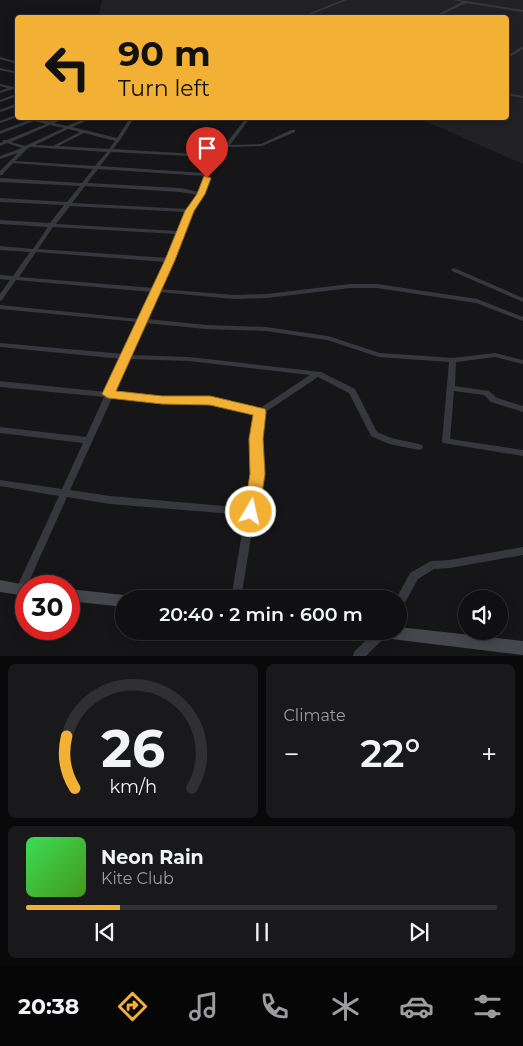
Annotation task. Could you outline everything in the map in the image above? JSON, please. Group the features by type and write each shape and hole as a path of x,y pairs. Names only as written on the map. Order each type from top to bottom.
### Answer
{"main road":[{"path":"0,586 15,588"},
{"path":"80,596 115,600"},
{"path":"407,635 523,648"}],"street":[{"path":"306,15 346,0"},
{"path":"454,0 523,10"},
{"path":"438,15 465,2"},
{"path":"509,56 523,48"},
{"path":"0,58 15,62"},
{"path":"0,69 15,72"},
{"path":"0,85 15,88"},
{"path":"0,92 12,88"},
{"path":"0,101 15,95"},
{"path":"509,95 523,97"},
{"path":"1,111 15,105"},
{"path":"1,111 15,114"},
{"path":"0,122 15,116"},
{"path":"0,133 28,120"},
{"path":"37,120 118,140"},
{"path":"0,145 57,120"},
{"path":"0,158 83,120"},
{"path":"0,299 16,279 52,225 118,140 131,120"},
{"path":"30,575 63,494 170,260 189,211 201,194 206,167 213,156 227,146 246,120"},
{"path":"227,146 262,145 293,131"},
{"path":"53,147 83,132"},
{"path":"0,140 26,147 213,156"},
{"path":"0,174 26,147"},
{"path":"12,162 206,175"},
{"path":"0,180 180,190 201,194"},
{"path":"0,200 189,211"},
{"path":"0,222 181,233"},
{"path":"0,248 170,260"},
{"path":"454,270 523,300"},
{"path":"0,277 234,297 267,296 350,286 378,286 477,300 523,318"},
{"path":"0,307 142,322 266,329 328,338 379,355 453,360 495,355 523,362"},
{"path":"0,344 126,357 189,359 318,374 352,391 363,418 374,434 389,441 419,447"},
{"path":"453,360 446,441 523,453"},
{"path":"0,384 162,400 210,401 260,412 318,374"},
{"path":"452,388 486,393 494,400 523,409"},
{"path":"238,590 258,474 256,439 260,412"},
{"path":"0,430 87,440"},
{"path":"0,484 63,494 251,512"},
{"path":"406,590 414,576 432,565 450,564 523,551"},
{"path":"358,656 373,640"}],"shaded area":[{"path":"102,0 523,0 523,164 423,120 509,120 509,15 99,15"}],"route":[{"path":"207,178 201,194 189,211 170,260 108,394 162,400 210,401 260,412 256,439 258,474 251,512"}]}
